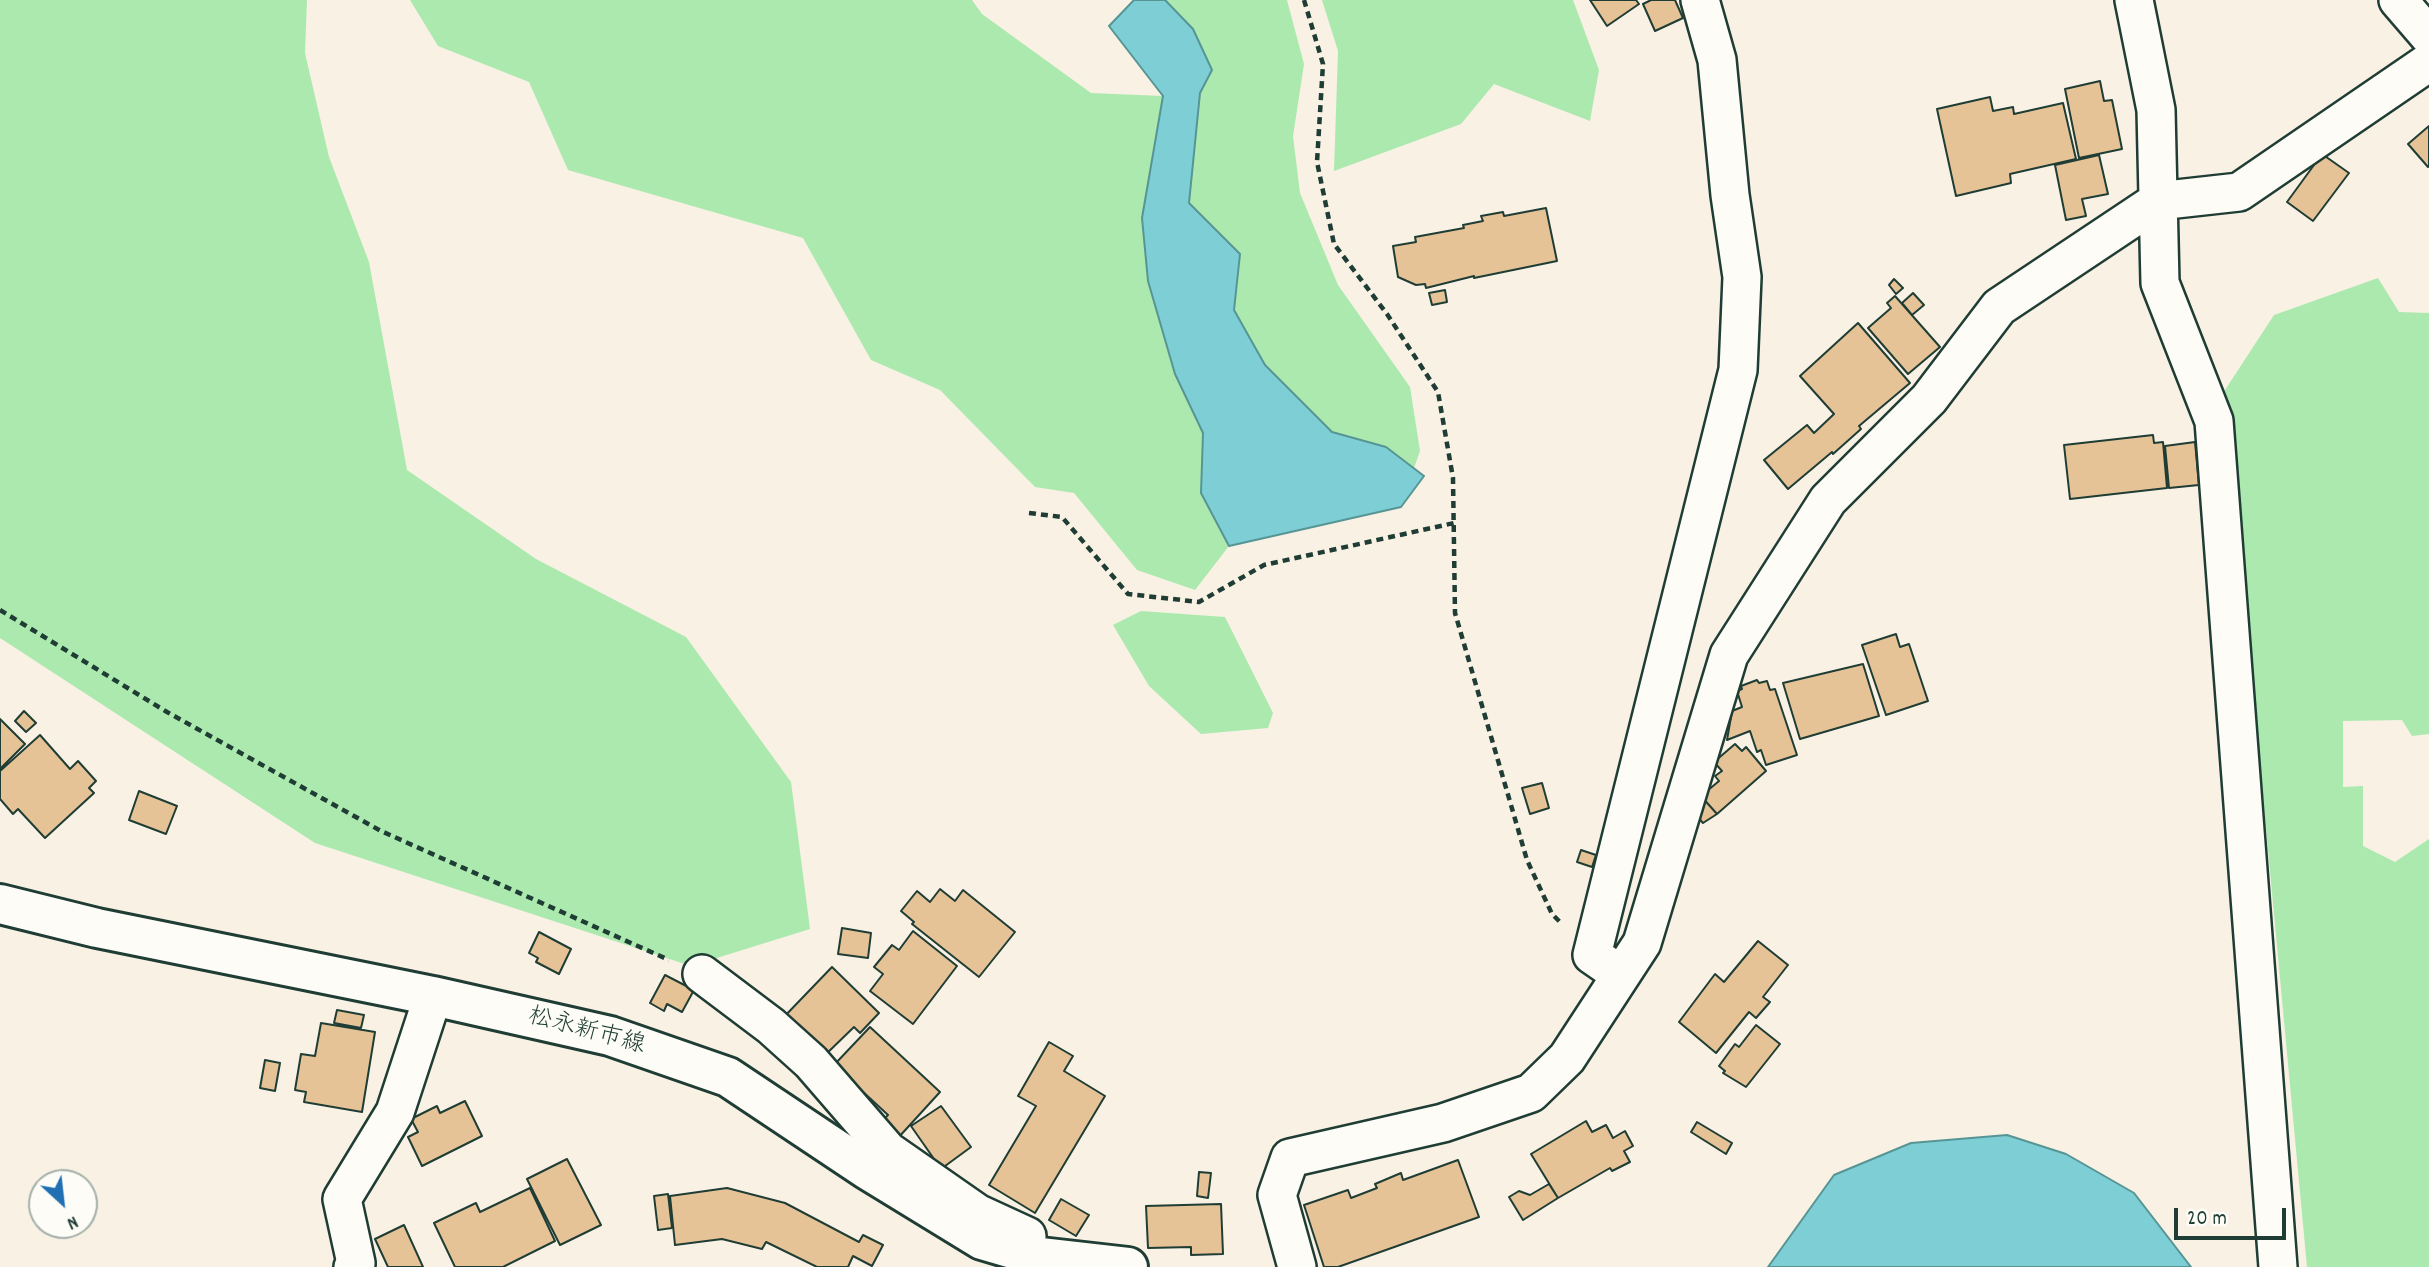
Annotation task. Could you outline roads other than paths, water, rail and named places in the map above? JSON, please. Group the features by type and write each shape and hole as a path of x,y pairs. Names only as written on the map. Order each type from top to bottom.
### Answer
{"main road":[{"name":"松永新市線","path":"0,904 97,928 433,996 610,1036 729,1077 866,1168 982,1240 1025,1253 1128,1267"}],"street":[{"path":"1297,1267 1277,1195 1290,1158 1443,1123 1531,1093 1567,1058 1607,965 1738,370 1742,277 1730,195 1717,60 1700,0"},
{"path":"2134,0 2157,110 2160,283 2214,421 2278,1267"},
{"path":"2398,0 2429,36"},
{"path":"1607,965 1642,943 1729,655 1828,500 1929,399 1999,307 2158,201 2239,192 2429,62"},
{"path":"702,974 771,1026 811,1062 888,1151 977,1213 1027,1236 1025,1253"},
{"path":"353,1267 356,1263 342,1199 395,1112 433,996"}],"water":[{"path":"1134,0 1165,0 1193,29 1212,70 1200,93 1189,203 1240,254 1234,310 1265,365 1332,432 1386,447 1424,476 1401,507 1229,546 1201,493 1203,433 1175,374 1148,281 1142,218 1163,96 1109,26"},
{"path":"2007,1135 2066,1154 2134,1193 2191,1267 1768,1267 1834,1175 1911,1143"}]}
